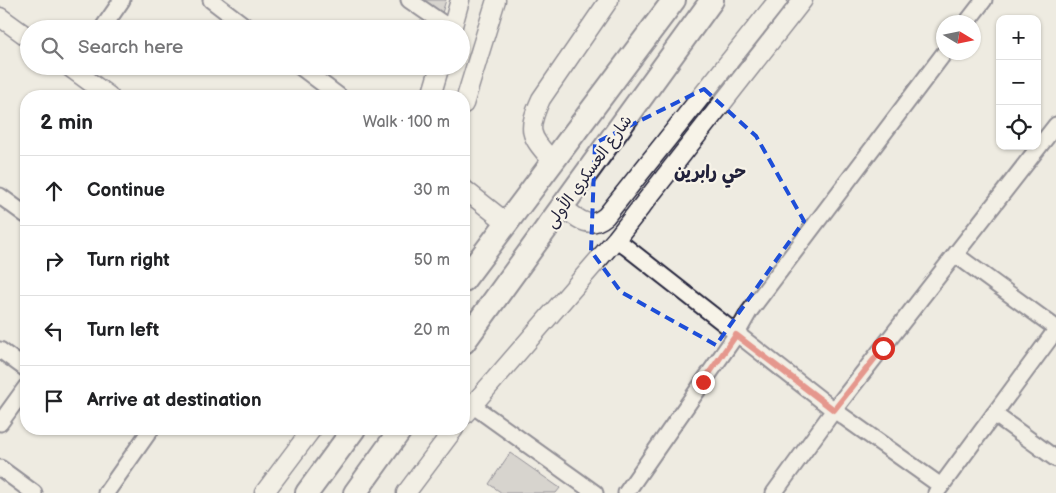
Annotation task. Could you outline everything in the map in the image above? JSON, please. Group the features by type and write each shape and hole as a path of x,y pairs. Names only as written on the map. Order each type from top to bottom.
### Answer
{"main road":[{"name":"شارع العسكري الأولى","path":"470,272 674,0"},
{"name":"شارع العسكري الأولى","path":"470,334 712,0"},
{"path":"307,493 350,435"},
{"path":"354,493 397,435"}],"street":[{"path":"108,20 122,0"},
{"path":"211,0 238,20"},
{"path":"409,0 438,20"},
{"path":"454,20 460,0"},
{"path":"468,90 496,0"},
{"path":"552,161 534,139 532,124 535,112 541,99 609,0"},
{"path":"562,206 577,218 589,223 606,216 778,0"},
{"path":"470,408 616,239 803,0"},
{"path":"972,15 984,0"},
{"path":"0,17 20,31"},
{"path":"626,493 750,312 939,60"},
{"path":"81,75 101,90"},
{"path":"311,75 331,90"},
{"path":"433,90 437,75"},
{"path":"774,493 834,410 1056,125"},
{"path":"470,194 507,223"},
{"path":"0,196 20,211"},
{"path":"616,239 736,335 938,490 1056,329 956,255"},
{"path":"0,350 20,365"},
{"path":"0,423 20,395"},
{"path":"470,411 595,493"},
{"path":"994,414 1056,459"},
{"path":"106,493 147,435"},
{"path":"264,493 308,435"},
{"path":"406,493 450,435"},
{"path":"0,468 34,493"}],"highlighted area":[{"path":"704,89 756,136 804,221 716,345 621,292 591,251 595,143"}],"building":[{"path":"424,0 446,0 442,13"},
{"path":"510,453 560,488 556,493 502,493 489,484"}],"district":[{"name":"حي رابرين","path":"710,172"}],"route":[{"path":"703,382 736,335 834,410 883,348"}]}
